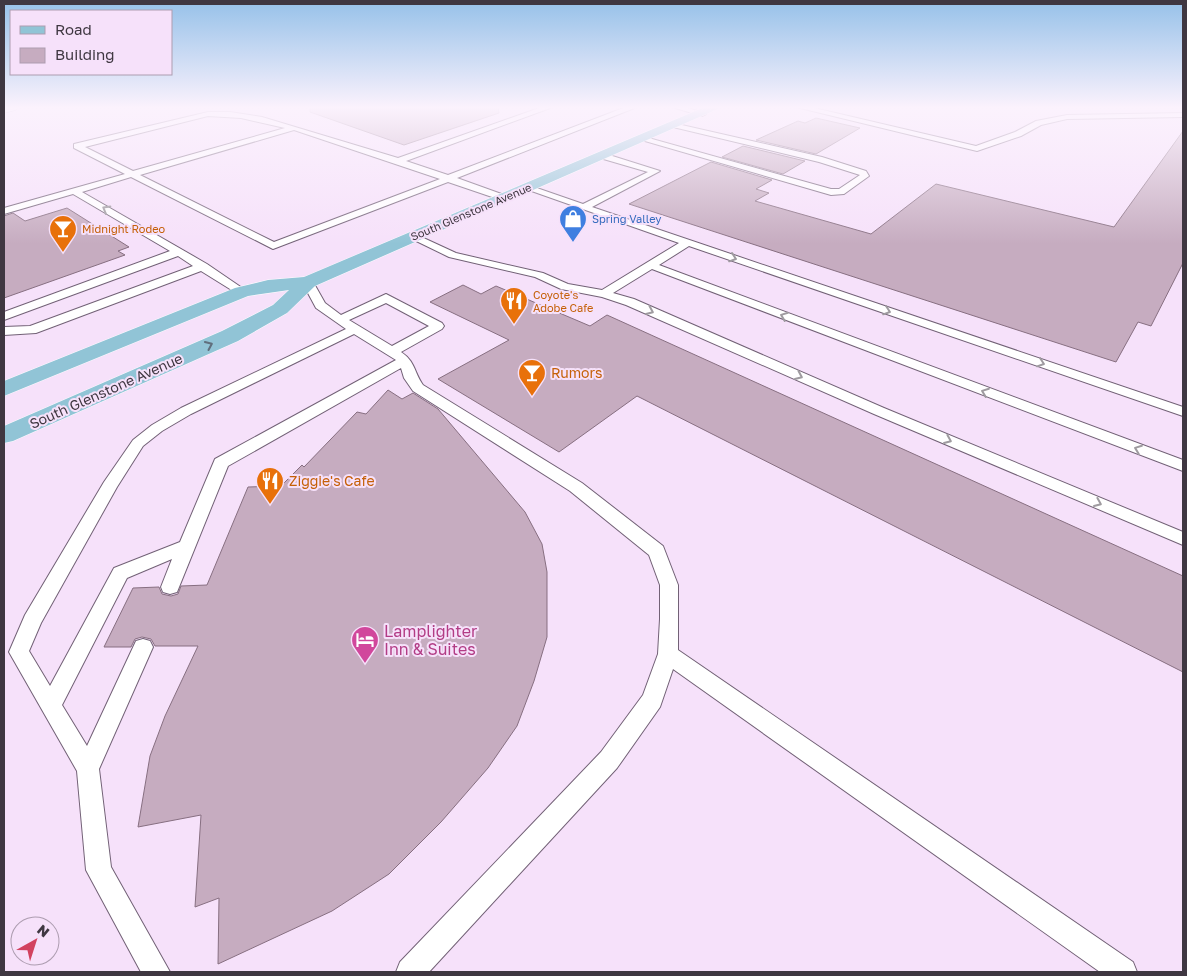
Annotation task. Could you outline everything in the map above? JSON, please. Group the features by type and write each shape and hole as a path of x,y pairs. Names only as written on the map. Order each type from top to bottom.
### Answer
{"main road":[{"name":"South Glenstone Avenue","path":"4,388 242,292 268,286 308,282 611,153"},
{"name":"South Glenstone Avenue","path":"4,435 230,336 280,309 308,282"},
{"path":"4,376 158,315 205,306"},
{"path":"4,442 48,416"}],"lane":[{"path":"89,153 273,246 518,153"},
{"path":"5,210 209,153"},
{"path":"371,153 504,198"},
{"path":"398,161 422,153"},
{"path":"689,153 831,192 841,192 865,176 862,173 818,165 808,160 781,153"},
{"path":"698,155 703,153"},
{"path":"698,155 726,158 786,174 806,176"},
{"path":"584,207 656,171 603,156"},
{"path":"528,188 1183,412"},
{"path":"74,191 203,266 242,292"},
{"path":"413,237 453,255 539,276 582,292 604,294 630,302 879,411 1183,539"},
{"path":"604,294 687,243"},
{"path":"4,316 178,252"},
{"path":"4,331 32,330 203,266"},
{"path":"650,266 1183,466"},
{"path":"308,282 320,305 398,356 418,388 576,488 657,551 669,585 668,654 652,700 609,760 410,972"},
{"path":"156,972 99,870 88,769 19,652 32,621 110,486 138,443 158,428 348,324 386,298 438,326 398,356 221,462 170,587"},
{"path":"51,705 120,573 188,546"},
{"path":"88,769 142,647"},
{"path":"668,654 1123,972"}],"building":[{"path":"731,153 770,153 805,161 783,174 722,157"},
{"path":"1168,153 1183,153 1183,263 1151,326 1138,322 1116,362 629,204 711,162 772,180 756,189 769,193 755,201 871,234 936,184 1114,227"},
{"name":"Midnight Rodeo","path":"67,208 129,247 118,251 125,255 4,298 4,216 13,213 25,221"},
{"path":"463,285 481,294 496,286 590,326 607,315 1183,576 1183,672 637,396 559,452 438,379 509,340 430,302"},
{"name":"Lamplighter Inn & Suites","path":"388,390 402,399 413,393 438,409 525,512 542,544 547,572 547,637 534,681 517,726 488,768 441,822 389,874 332,911 218,964 219,898 195,907 201,815 138,827 150,756 165,716 198,646 155,646 151,639 142,637 135,639 131,647 104,647 133,588 159,587 162,594 171,596 178,594 181,586 207,585 248,487 281,486 302,465 304,467 357,412 366,414"}],"place":[{"name":"Spring Valley","path":"573,243"},
{"name":"Midnight Rodeo","path":"63,253"},
{"name":"Coyote's Adobe Cafe","path":"514,325"},
{"name":"Rumors","path":"532,397"},
{"name":"Ziggie's Cafe","path":"270,505"},
{"name":"Lamplighter Inn & Suites","path":"365,664"}]}
